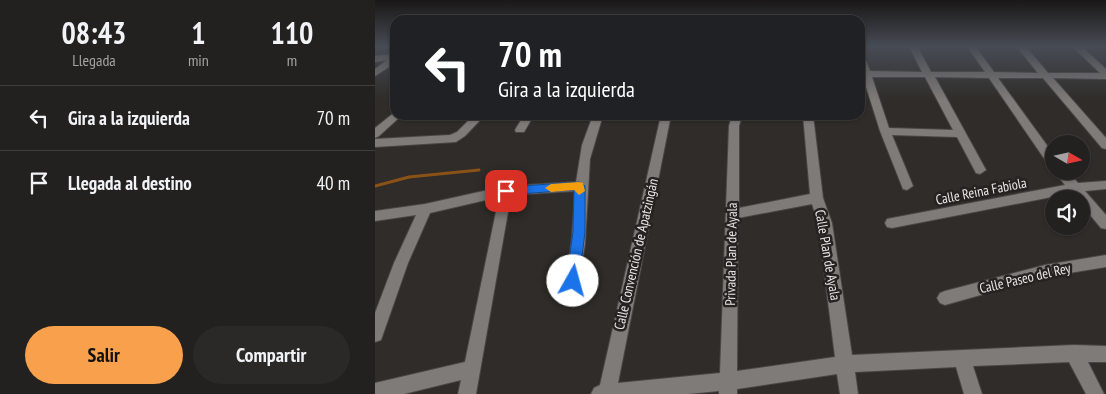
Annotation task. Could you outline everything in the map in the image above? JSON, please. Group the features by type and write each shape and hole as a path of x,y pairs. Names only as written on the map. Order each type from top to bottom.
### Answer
{"street":[{"path":"375,73 386,64"},
{"path":"922,64 980,170"},
{"path":"984,64 1045,151"},
{"path":"1036,64 1106,145"},
{"path":"1095,64 1106,75"},
{"path":"865,74 928,76 1106,75"},
{"path":"865,79 907,186"},
{"path":"375,134 391,120"},
{"path":"375,143 455,138 475,120"},
{"path":"520,130 526,120"},
{"path":"573,281 579,232 579,186 589,135 596,120"},
{"name":"Calle Convención de Apatzingán","path":"605,394 665,120"},
{"name":"Privada Plan de Ayala","path":"729,387 731,214 736,120"},
{"name":"Calle Plan de Ayala","path":"809,120 817,198 825,223 849,394"},
{"path":"885,131 959,134"},
{"path":"1067,180 1106,224"},
{"name":"Calle Reina Fabiola","path":"892,223 1073,188 1106,185"},
{"path":"375,216 425,209 506,191 579,186"},
{"path":"467,394 506,191"},
{"path":"731,214 817,198"},
{"path":"375,334 404,256 425,209"},
{"name":"Calle Paseo del Rey","path":"945,298 1045,271 1106,261"},
{"path":"605,394 729,387 846,364 1074,353 1106,354"},
{"path":"1074,353 1095,394"},
{"path":"962,358 973,394"},
{"path":"375,392 471,369"}],"waterway":[{"path":"375,186 409,177 479,170"}],"slow traffic":[{"path":"551,188 579,186 579,191"}],"route":[{"path":"506,191 579,186 579,232 573,281"}]}
